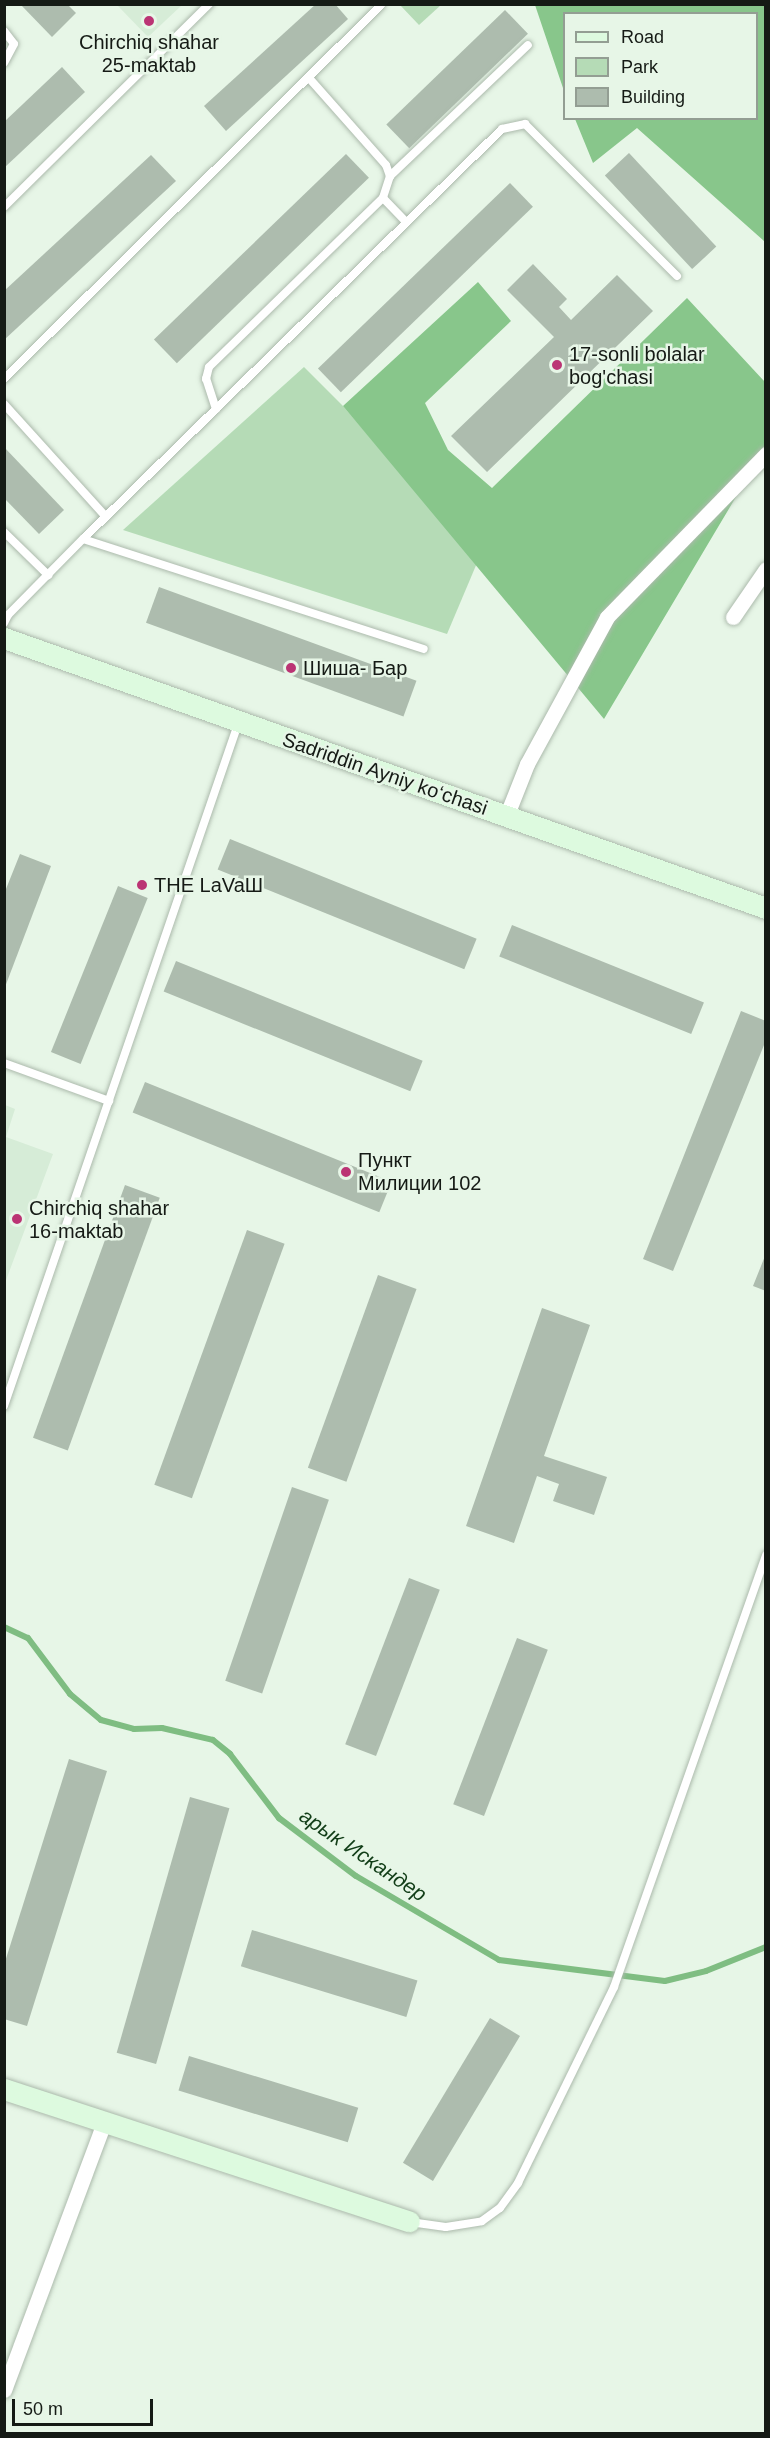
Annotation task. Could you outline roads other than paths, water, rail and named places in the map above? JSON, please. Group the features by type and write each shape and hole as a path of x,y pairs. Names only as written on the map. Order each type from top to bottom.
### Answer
{"street":[{"path":"506,817 527,764 607,617 765,454"},
{"path":"734,617 765,569"},
{"name":"Sadriddin Ayniy ko‘chasi","path":"4,638 765,908"},
{"path":"4,2089 409,2221"},
{"path":"4,2390 104,2122"}],"lane":[{"path":"4,207 209,4"},
{"path":"4,379 381,5"},
{"path":"4,31 14,44 4,63"},
{"path":"216,409 206,379 209,367 383,198 390,176 528,45"},
{"path":"309,78 378,153 390,176"},
{"path":"4,623 106,517 502,129 525,124 677,276"},
{"path":"383,198 406,222"},
{"path":"4,404 106,517"},
{"path":"4,532 48,575"},
{"path":"83,540 424,650"},
{"path":"4,1406 239,723"},
{"path":"4,1064 109,1101"},
{"path":"409,2221 459,2227 482,2221 500,2208 523,2174 614,1987 765,1555"}],"waterway":[{"name":"арык Искандер","path":"4,1627 28,1638 70,1694 101,1720 134,1729 162,1728 213,1740 230,1754 279,1818 356,1876 499,1960 665,1981 706,1971 766,1947"}],"place":[{"name":"Chirchiq shahar 25-maktab","path":"149,21"},
{"name":"17-sonli bolalar bog'chasi","path":"557,365"},
{"name":"Шиша- Бар","path":"291,668"},
{"name":"THE LaVaШ","path":"142,885"},
{"name":"Пункт Милиции 102","path":"346,1172"},
{"name":"Chirchiq shahar 16-maktab","path":"17,1219"}]}
